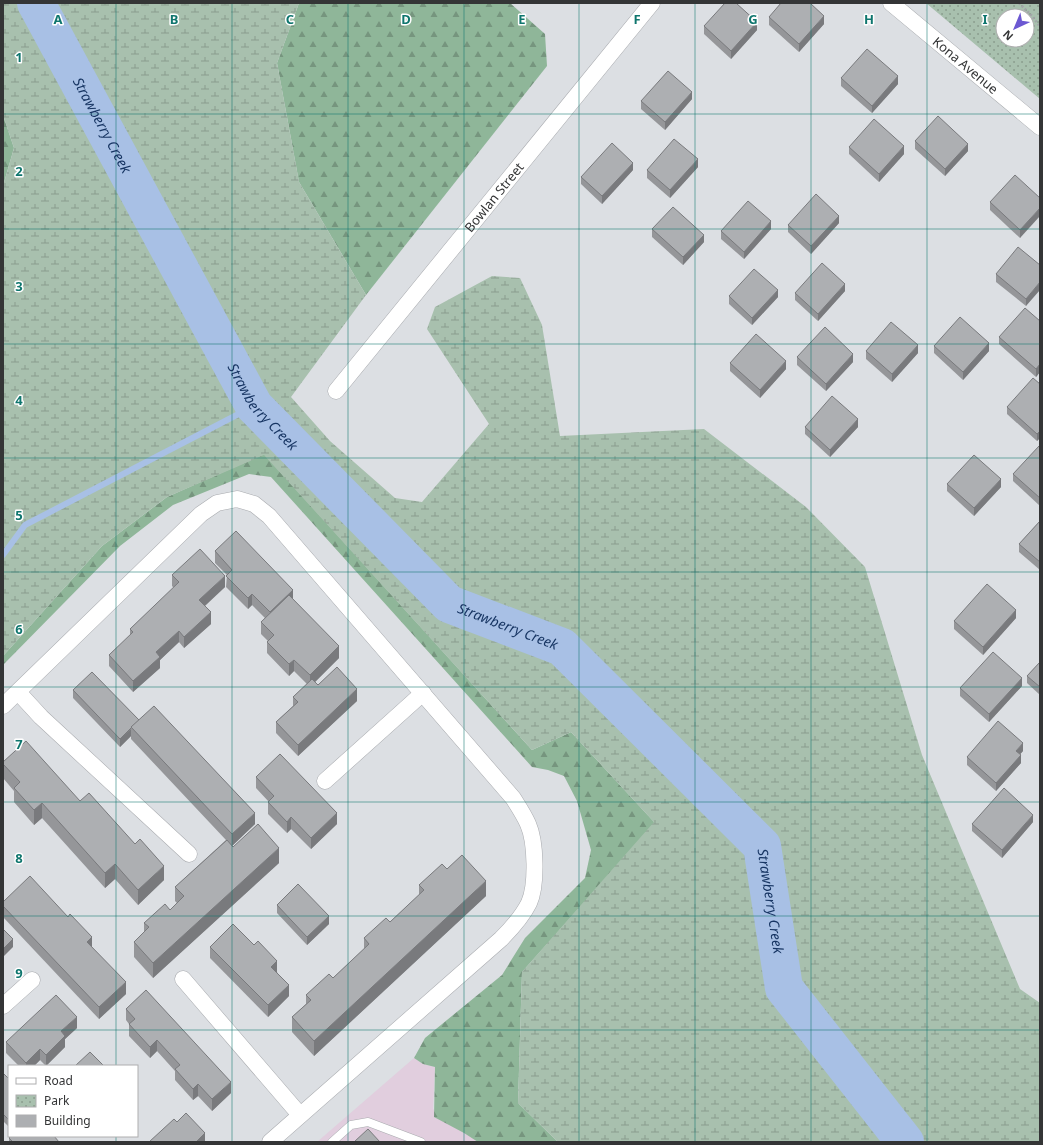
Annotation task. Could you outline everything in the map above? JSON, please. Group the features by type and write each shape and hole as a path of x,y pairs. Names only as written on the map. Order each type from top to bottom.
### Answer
{"street":[{"name":"Bowlan Street","path":"336,391 652,3"},
{"name":"Kona Avenue","path":"891,3 1040,128"},
{"path":"3,706 201,514 217,503 237,499 254,504 269,516 513,798 529,825 534,852 534,879 529,902 516,924 501,939 270,1142"},
{"path":"18,692 42,717 189,854"},
{"path":"325,781 423,693"},
{"path":"183,979 300,1115"},
{"path":"3,1006 32,980"}],"lane":[{"path":"332,1142 351,1125 368,1122 421,1142"}],"path":[{"path":"1019,3 1033,17 1040,27"}],"shaded area":[{"path":"414,1058 423,1064 435,1067 433,1109 478,1142 317,1142"}],"green space":[{"path":"3,3 299,3 277,63 299,182 366,295 291,397 330,441 395,498 422,502 489,424 427,329 435,307 492,276 520,278 542,325 560,436 704,429 806,507 865,567 922,755 1020,989 1040,1003 1040,1142 558,1142 518,1103 522,972 654,822 571,732 532,750 264,455 167,497 102,546 3,656 3,186 14,148 3,115"},
{"path":"299,3 510,3 545,34 547,66 366,295 299,182 277,63"},
{"path":"926,3 1040,3 1040,99"},
{"path":"3,115 14,148 3,186"},
{"path":"264,454 532,750 571,732 655,823 522,972 518,1103 558,1142 478,1142 434,1117 435,1067 423,1064 414,1058 425,1038 502,975 525,938 585,878 591,850 577,801 564,776 548,770 532,767 271,477 249,474 173,505 120,546 3,665 3,656 102,546 167,497"}],"building":[{"path":"725,3 736,3 757,22 731,51 704,26"},
{"path":"781,3 810,3 824,16 799,44 769,17"},
{"path":"867,49 898,76 872,106 841,78"},
{"path":"668,71 692,92 665,122 641,101"},
{"path":"938,116 968,144 945,169 915,141"},
{"path":"874,119 904,146 879,174 849,147"},
{"path":"674,139 698,159 670,190 647,170"},
{"path":"612,143 633,163 602,196 581,177"},
{"path":"1015,175 1040,198 1040,208 1020,230 990,202"},
{"path":"816,194 839,216 811,246 788,225"},
{"path":"748,201 771,221 744,252 721,231"},
{"path":"673,207 704,235 683,257 652,229"},
{"path":"1018,247 1040,265 1040,282 1026,299 996,274"},
{"path":"822,263 845,284 818,314 795,293"},
{"path":"754,269 778,290 752,318 729,296"},
{"path":"1025,308 1040,321 1040,364 1036,369 999,337"},
{"path":"960,317 989,343 963,372 934,346"},
{"path":"891,322 918,345 892,374 866,351"},
{"path":"825,327 853,354 826,384 797,357"},
{"path":"756,334 786,361 760,390 730,363"},
{"path":"1033,378 1040,384 1040,431 1037,434 1007,407"},
{"path":"832,396 858,419 830,450 805,427"},
{"path":"1039,446 1040,447 1040,498 1013,474"},
{"path":"974,455 1001,479 974,508 947,484"},
{"path":"1040,521 1040,562 1019,544"},
{"path":"236,531 293,590 270,612 252,594 248,598 226,576 232,570 215,551"},
{"path":"200,549 225,576 199,600 211,612 184,637 179,631 156,652 160,657 133,681 109,655 133,632 130,629 179,582 172,575"},
{"path":"987,584 1016,610 983,647 954,621"},
{"path":"289,595 339,646 310,675 294,660 289,664 267,642 274,635 261,622"},
{"path":"993,652 1022,678 989,714 960,688"},
{"path":"1040,662 1040,687 1027,676"},
{"path":"337,667 357,689 298,745 276,722 298,702 293,697 312,679 318,685"},
{"path":"92,672 139,720 120,739 73,690"},
{"path":"154,706 255,813 232,834 131,727"},
{"path":"998,721 1023,743 1016,751 1021,755 996,783 967,757"},
{"path":"26,741 80,801 89,793 135,844 140,839 164,866 138,890 115,864 105,873 42,803 34,810 14,788 20,782 3,764 3,762"},
{"path":"280,754 337,813 311,838 291,817 287,822 268,802 274,796 256,777"},
{"path":"1004,788 1033,815 1002,850 972,824"},
{"path":"258,824 279,848 153,963 134,942 149,927 144,923 165,904 170,910 184,896 175,887 227,840 233,847"},
{"path":"462,855 486,881 314,1041 292,1017 311,1000 306,995 329,974 333,978 369,944 364,938 386,918 390,922 424,890 419,885 442,864 447,869"},
{"path":"30,876 68,917 70,914 92,937 87,942 126,982 99,1007 3,906 3,902"},
{"path":"298,884 329,916 307,937 277,905"},
{"path":"233,924 254,945 258,941 277,961 271,967 289,985 268,1005 210,947"},
{"path":"3,929 13,939 3,949"},
{"path":"146,990 231,1082 212,1099 198,1084 193,1089 175,1069 180,1065 157,1040 150,1047 129,1024 135,1019 126,1009"},
{"path":"56,995 77,1017 61,1031 65,1036 46,1055 40,1049 26,1063 6,1042"},
{"path":"90,1052 103,1065 76,1065"},
{"path":"3,1073 8,1078 8,1119 3,1114"},
{"path":"186,1113 205,1133 196,1142 149,1142 174,1119 177,1122"},
{"path":"368,1129 380,1142 354,1142"},
{"path":"55,1137 59,1142 13,1142 9,1138"}],"waterway":[{"name":"Strawberry Creek","path":"36,3 254,406 449,604 562,647 762,846 784,988 905,1142"},
{"path":"3,555 25,525 254,406"}]}
